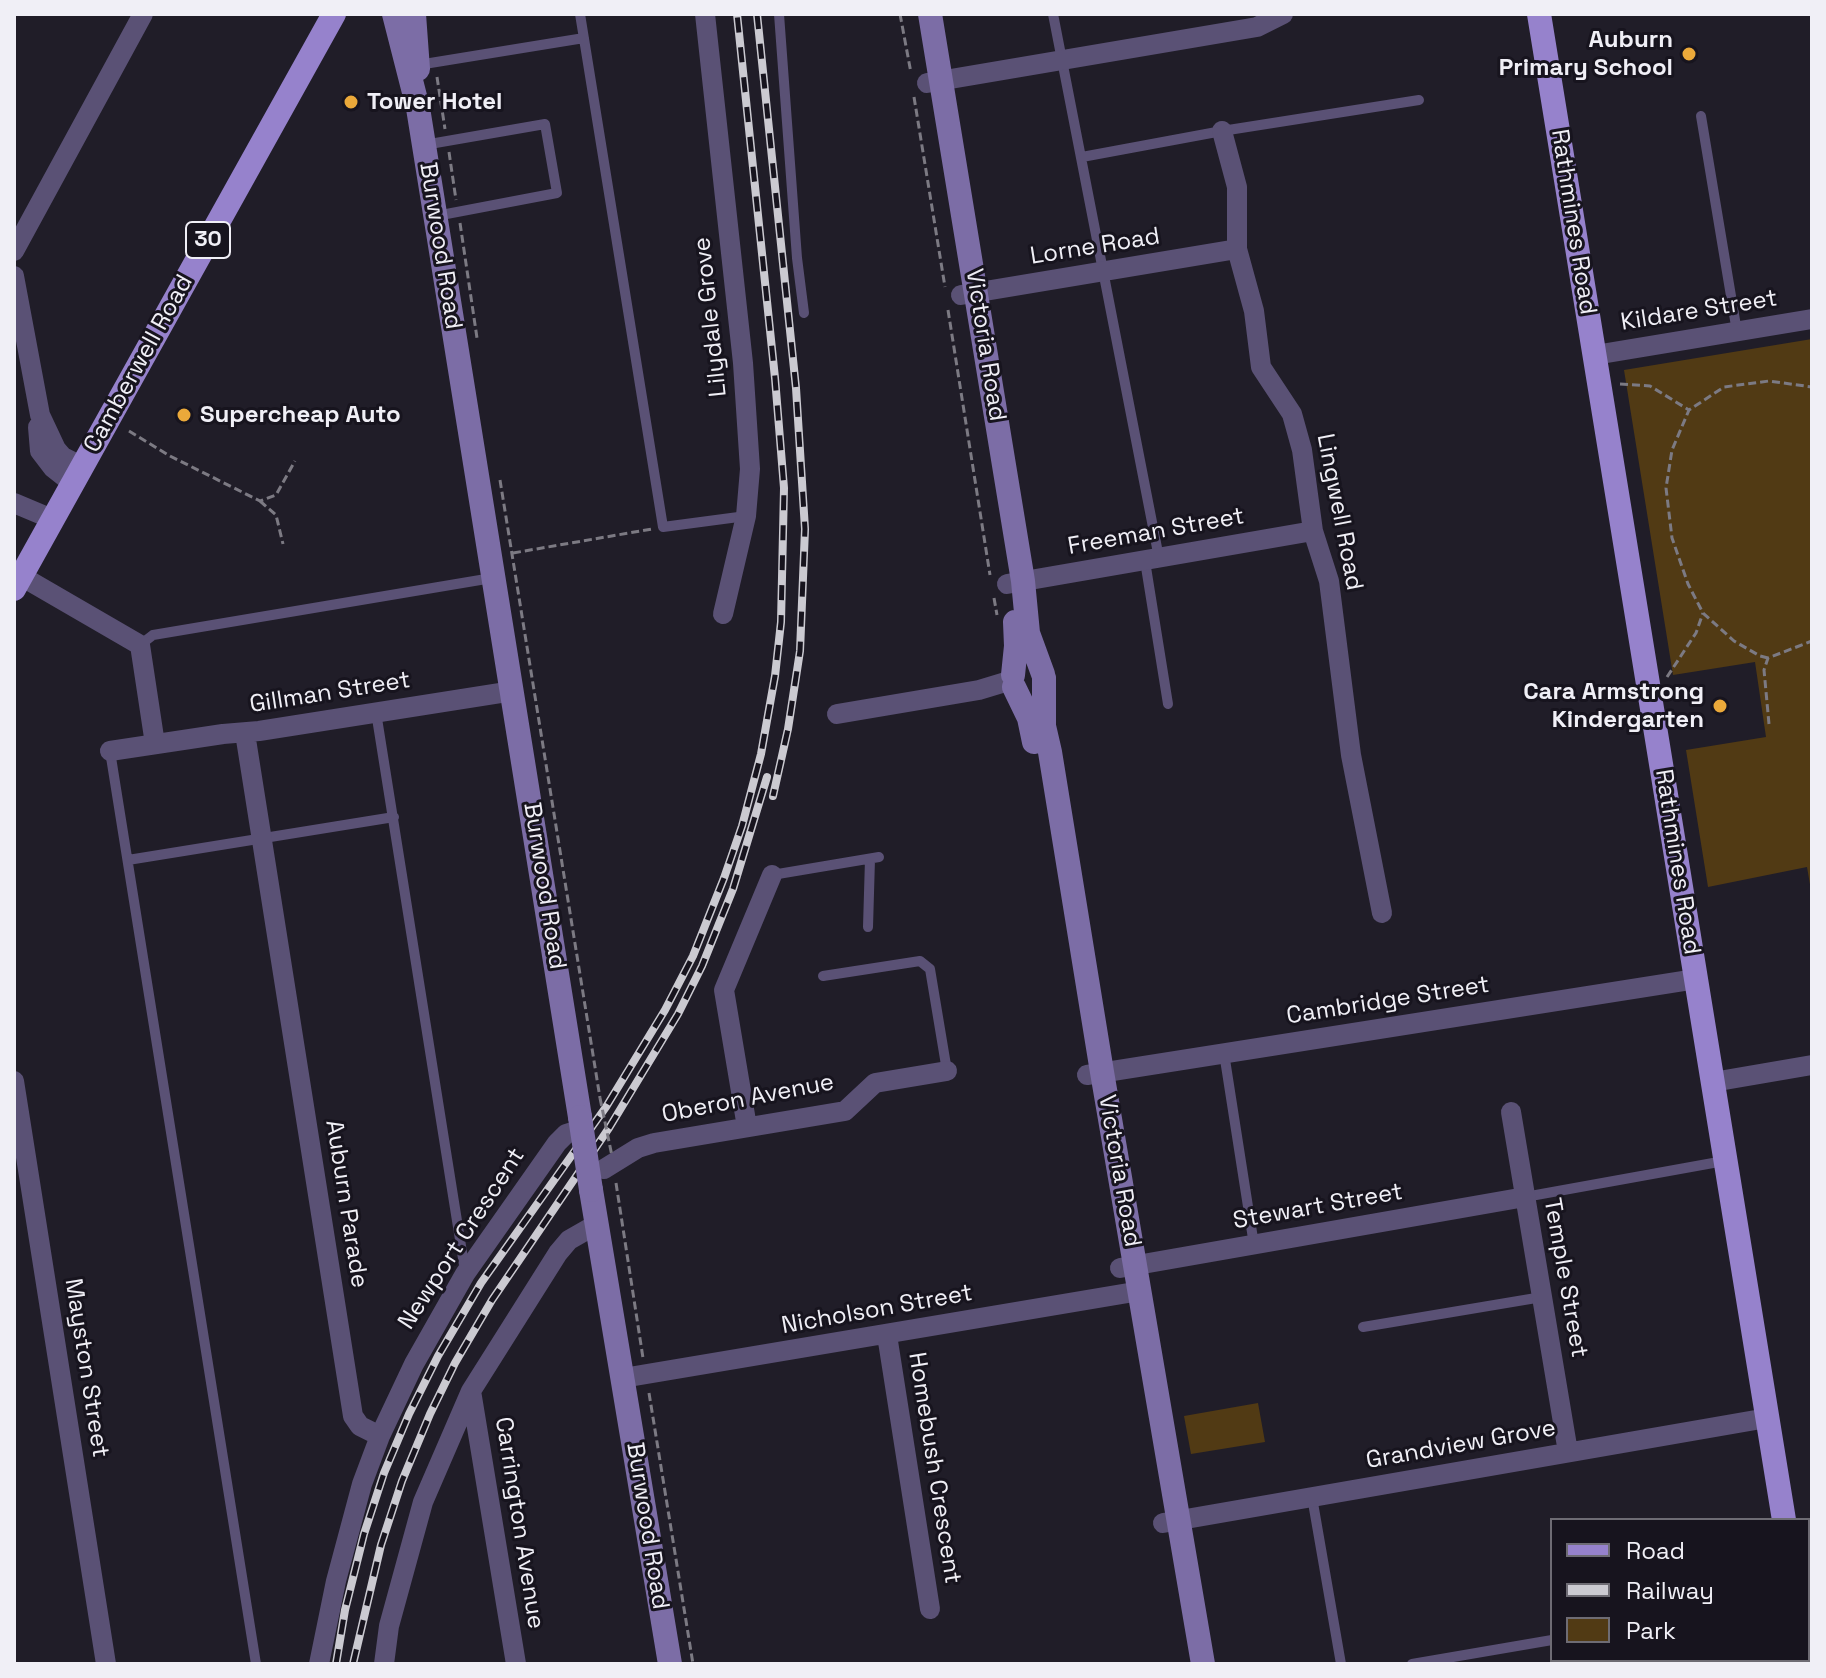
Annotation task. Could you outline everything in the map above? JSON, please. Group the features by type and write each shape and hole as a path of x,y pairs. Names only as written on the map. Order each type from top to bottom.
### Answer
{"main road":[{"name":"Camberwell Road","path":"18,582 334,14"},
{"name":"Rathmines Road","path":"1539,14 1784,1518"}],"street":[{"path":"14,251 143,14"},
{"name":"Burwood Road","path":"394,14 418,108 436,143 499,562 513,691 578,1126 606,1170 597,1224 634,1376 670,1664"},
{"name":"Burwood Road","path":"414,14 426,64 418,108"},
{"name":"Lilydale Grove","path":"705,14 743,363 750,469 746,516 723,614"},
{"name":"Victoria Road","path":"916,14 923,82 958,296 1015,582 1028,633 1044,676 1043,721 1056,830 1094,1074 1171,1522 1203,1664"},
{"name":"Victoria Road","path":"923,82 930,14"},
{"path":"923,82 1257,27 1283,14"},
{"name":"Lingwell Road","path":"1222,131 1237,187 1237,249 1254,311 1261,367 1292,414 1302,450 1313,531 1329,581 1351,755 1382,913"},
{"name":"Lorne Road","path":"958,296 1237,249"},
{"path":"14,276 40,415 56,449 77,475"},
{"name":"Kildare Street","path":"1595,355 1812,319"},
{"path":"14,503 52,519"},
{"name":"Freeman Street","path":"1015,582 1313,531"},
{"path":"18,582 140,645 155,744"},
{"name":"Victoria Road","path":"1015,582 1013,681 1032,727 1056,830"},
{"path":"837,714 979,690 1013,681 1021,665 1038,667 1044,676"},
{"name":"Gillman Street","path":"110,751 513,691"},
{"name":"Auburn Parade","path":"245,733 353,1416 360,1426 380,1436"},
{"path":"747,1127 724,990 772,875"},
{"name":"Cambridge Street","path":"1094,1074 1696,979"},
{"path":"1713,1082 1812,1065"},
{"name":"Oberon Avenue","path":"606,1170 638,1148 654,1143 845,1111 875,1083 947,1071"},
{"name":"Mayston Street","path":"14,1081 106,1664"},
{"name":"Temple Street","path":"1511,1112 1568,1452"},
{"name":"Newport Crescent","path":"380,1436 414,1364 465,1274 557,1143 578,1126"},
{"name":"Stewart Street","path":"1128,1267 1525,1197"},
{"path":"384,1664 389,1626 423,1502 471,1391 558,1253 569,1240 597,1224"},
{"name":"Nicholson Street","path":"634,1376 1132,1293"},
{"name":"Homebush Crescent","path":"887,1335 930,1609"},
{"name":"Carrington Avenue","path":"471,1391 516,1664"},
{"name":"Grandview Grove","path":"1171,1522 1767,1418"},
{"path":"319,1664 345,1545 380,1436"},
{"name":"Victoria Road","path":"1171,1522 1187,1664"}],"lane":[{"path":"580,14 663,527 746,516"},
{"path":"779,14 804,313"},
{"path":"1053,14 1103,272 1152,559 1168,704"},
{"path":"426,64 584,38"},
{"path":"1082,157 1419,100"},
{"path":"1701,116 1737,332"},
{"path":"436,143 545,124 557,193 447,214"},
{"path":"140,645 153,635 499,562"},
{"path":"376,712 465,1274"},
{"path":"110,751 256,1664"},
{"path":"128,860 394,817"},
{"path":"772,875 874,858 868,927"},
{"path":"823,976 920,961 930,969 947,1071"},
{"path":"1224,1053 1254,1245"},
{"path":"1525,1197 1725,1161"},
{"path":"1363,1327 1542,1297"},
{"path":"1312,1497 1341,1664"},
{"path":"1412,1664 1550,1640"}],"path":[{"path":"900,14 923,82 958,296 997,615"},
{"path":"426,64 447,214 479,348"},
{"path":"1812,387 1769,381 1724,387 1689,410 1672,450 1666,488 1672,538 1688,584 1703,613 1734,641 1760,656 1768,658 1812,641"},
{"path":"1599,387 1622,384 1650,386 1689,410"},
{"path":"129,431 170,456 260,501 276,515 283,544"},
{"path":"260,501 276,495 295,461"},
{"path":"498,467 499,562 600,1098 606,1170 634,1376 693,1664"},
{"path":"499,562 663,527"},
{"path":"1648,682 1670,677 1696,633 1703,613"},
{"path":"1768,658 1764,670 1769,724"}],"green space":[{"path":"1812,339 1812,896 1807,867 1708,887 1686,750 1766,737 1755,662 1673,675 1624,370"},
{"path":"1258,1403 1265,1442 1191,1454 1184,1416"}],"railway":[{"path":"336,1664 345,1610 364,1534 384,1473 409,1414 438,1356 481,1283 606,1107 665,1010 693,956 724,878 761,754 781,622 784,488 737,14"},
{"path":"757,14 796,388 805,529 800,651 788,729 773,796"},
{"path":"353,1664 381,1545 402,1481 430,1414 455,1363 492,1300 609,1128 678,1014 702,966 733,889 767,777"}],"place":[{"name":"Auburn Primary School","path":"1689,54"},
{"name":"Tower Hotel","path":"351,102"},
{"name":"Supercheap Auto","path":"184,415"},
{"name":"Cara Armstrong Kindergarten","path":"1720,706"}]}
